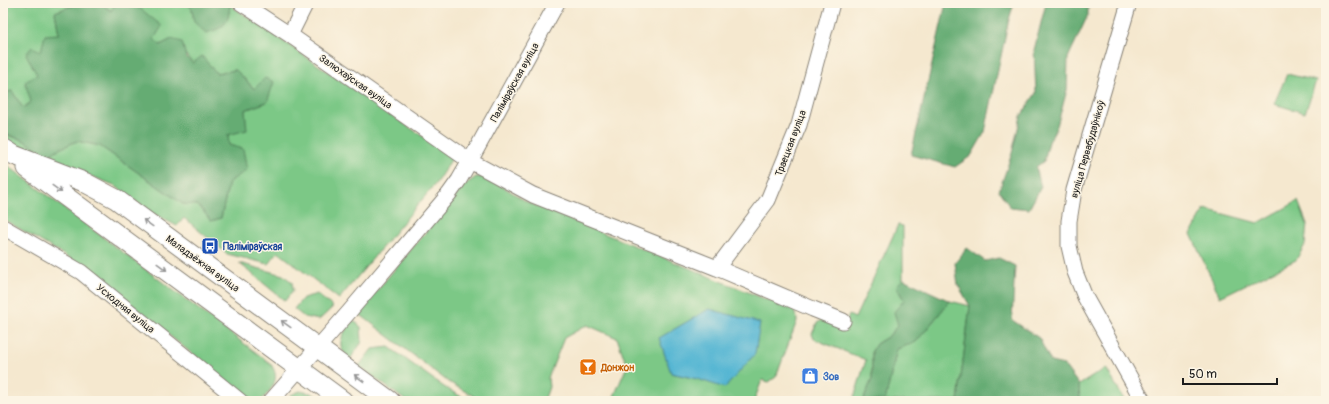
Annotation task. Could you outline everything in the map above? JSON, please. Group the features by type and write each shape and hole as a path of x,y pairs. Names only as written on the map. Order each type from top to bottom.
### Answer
{"main road":[{"name":"Маладзёжная вуліца","path":"3,149 14,155 84,182 116,199 390,401"},
{"name":"Маладзёжная вуліца","path":"3,149 343,401"}],"street":[{"name":"Залюхаўская вуліца","path":"241,3 290,35 470,160"},
{"path":"290,35 306,3"},
{"name":"Паліміраўская вуліца","path":"271,401 449,194 470,160 557,3"},
{"name":"Траецкая вуліца","path":"717,268 768,200 799,125 832,3"},
{"name":"вуліца Первабудаўнікоў","path":"1129,3 1074,190 1069,221 1069,246 1075,272 1085,297 1143,401"},
{"path":"470,160 533,195 717,268 843,321"},
{"name":"Усходняя вуліца","path":"3,227 81,272 240,401"}],"green space":[{"path":"3,3 80,3 55,12 59,34 37,76 31,102 23,108 12,91 3,93"},
{"path":"80,3 100,3 111,11 115,4 137,6 162,26 154,39 160,45 172,39 182,42 186,57 193,63 202,56 216,73 236,70 254,89 265,78 274,82 267,102 245,110 247,130 228,135 229,145 243,149 247,170 229,182 221,218 211,221 198,205 183,204 100,146 77,141 57,150 49,156 23,140 3,133 3,93 12,91 23,108 31,102 25,82 37,75 26,54 32,47 41,51 45,35 59,34 55,12"},
{"path":"100,3 187,3 192,9 194,22 228,18 230,5 453,157 436,183 339,299 278,252 268,264 227,254 184,218 177,226 148,211 114,185 48,160 10,142 3,134 23,140 48,156 77,141 100,146 183,204 198,205 211,221 221,218 229,181 228,135 245,110 267,102 236,70 216,73 193,63 172,39 160,45 154,39"},
{"path":"187,3 226,3 230,5 228,17 224,25 206,33 194,22 192,9"},
{"path":"946,3 1014,3 1008,23 985,132 971,156 955,167 911,155"},
{"path":"1046,3 1088,3 1088,15 1068,58 1067,90 1057,126 1049,142 1044,161 1036,167 1041,187 1029,209 1010,207 999,191 1012,153 1021,116 1036,93 1034,50"},
{"path":"1287,74 1316,81 1305,113 1274,104"},
{"path":"3,162 270,363 274,369 275,379 272,387 261,401 251,401 84,267 3,219"},
{"path":"476,177 488,177 527,202 765,299 790,307 796,315 797,321 776,377 769,382 762,380 754,401 612,401 627,366 617,338 587,325 564,338 548,378 549,387 544,401 482,401 447,381 358,313 466,184","holes":["755,354 697,379 671,373"]},
{"path":"1298,201 1307,224 1305,245 1296,260 1220,297 1191,234 1205,209 1258,223"},
{"path":"898,225 903,226 903,279 896,286 904,300 898,325 889,336 876,344 872,351 872,379 863,401 853,401 866,360 814,339 812,334 817,323 823,319 844,327 849,315 855,318"},
{"path":"967,248 985,261 999,258 1015,266 1012,320 1039,338 1051,362 1064,365 1079,385 1080,401 958,401 970,306 958,285 955,263"},
{"path":"239,263 283,275 292,282 293,290 285,301"},
{"path":"903,279 950,301 916,342 897,349 885,401 863,401 872,379 872,351 876,344 889,336 898,325 894,312 904,300 896,286"},
{"path":"317,294 333,307 319,320 304,317 294,309 303,298"},
{"path":"950,301 970,306 958,401 885,401 897,349 916,342"},
{"path":"353,320 361,327 362,342 350,359 342,349 341,340"},
{"path":"389,347 444,387 469,401 406,401 359,366 372,349"},
{"path":"1106,368 1125,401 1080,401 1079,385"},
{"path":"300,391 311,393 320,398 318,401 307,401 300,400 290,395"}],"water":[{"path":"709,309 760,323 755,354 725,388 671,373 659,338"}],"place":[{"name":"Паліміраўская","path":"210,246"},
{"name":"Донжон","path":"588,367"},
{"name":"Зов","path":"810,376"}]}
